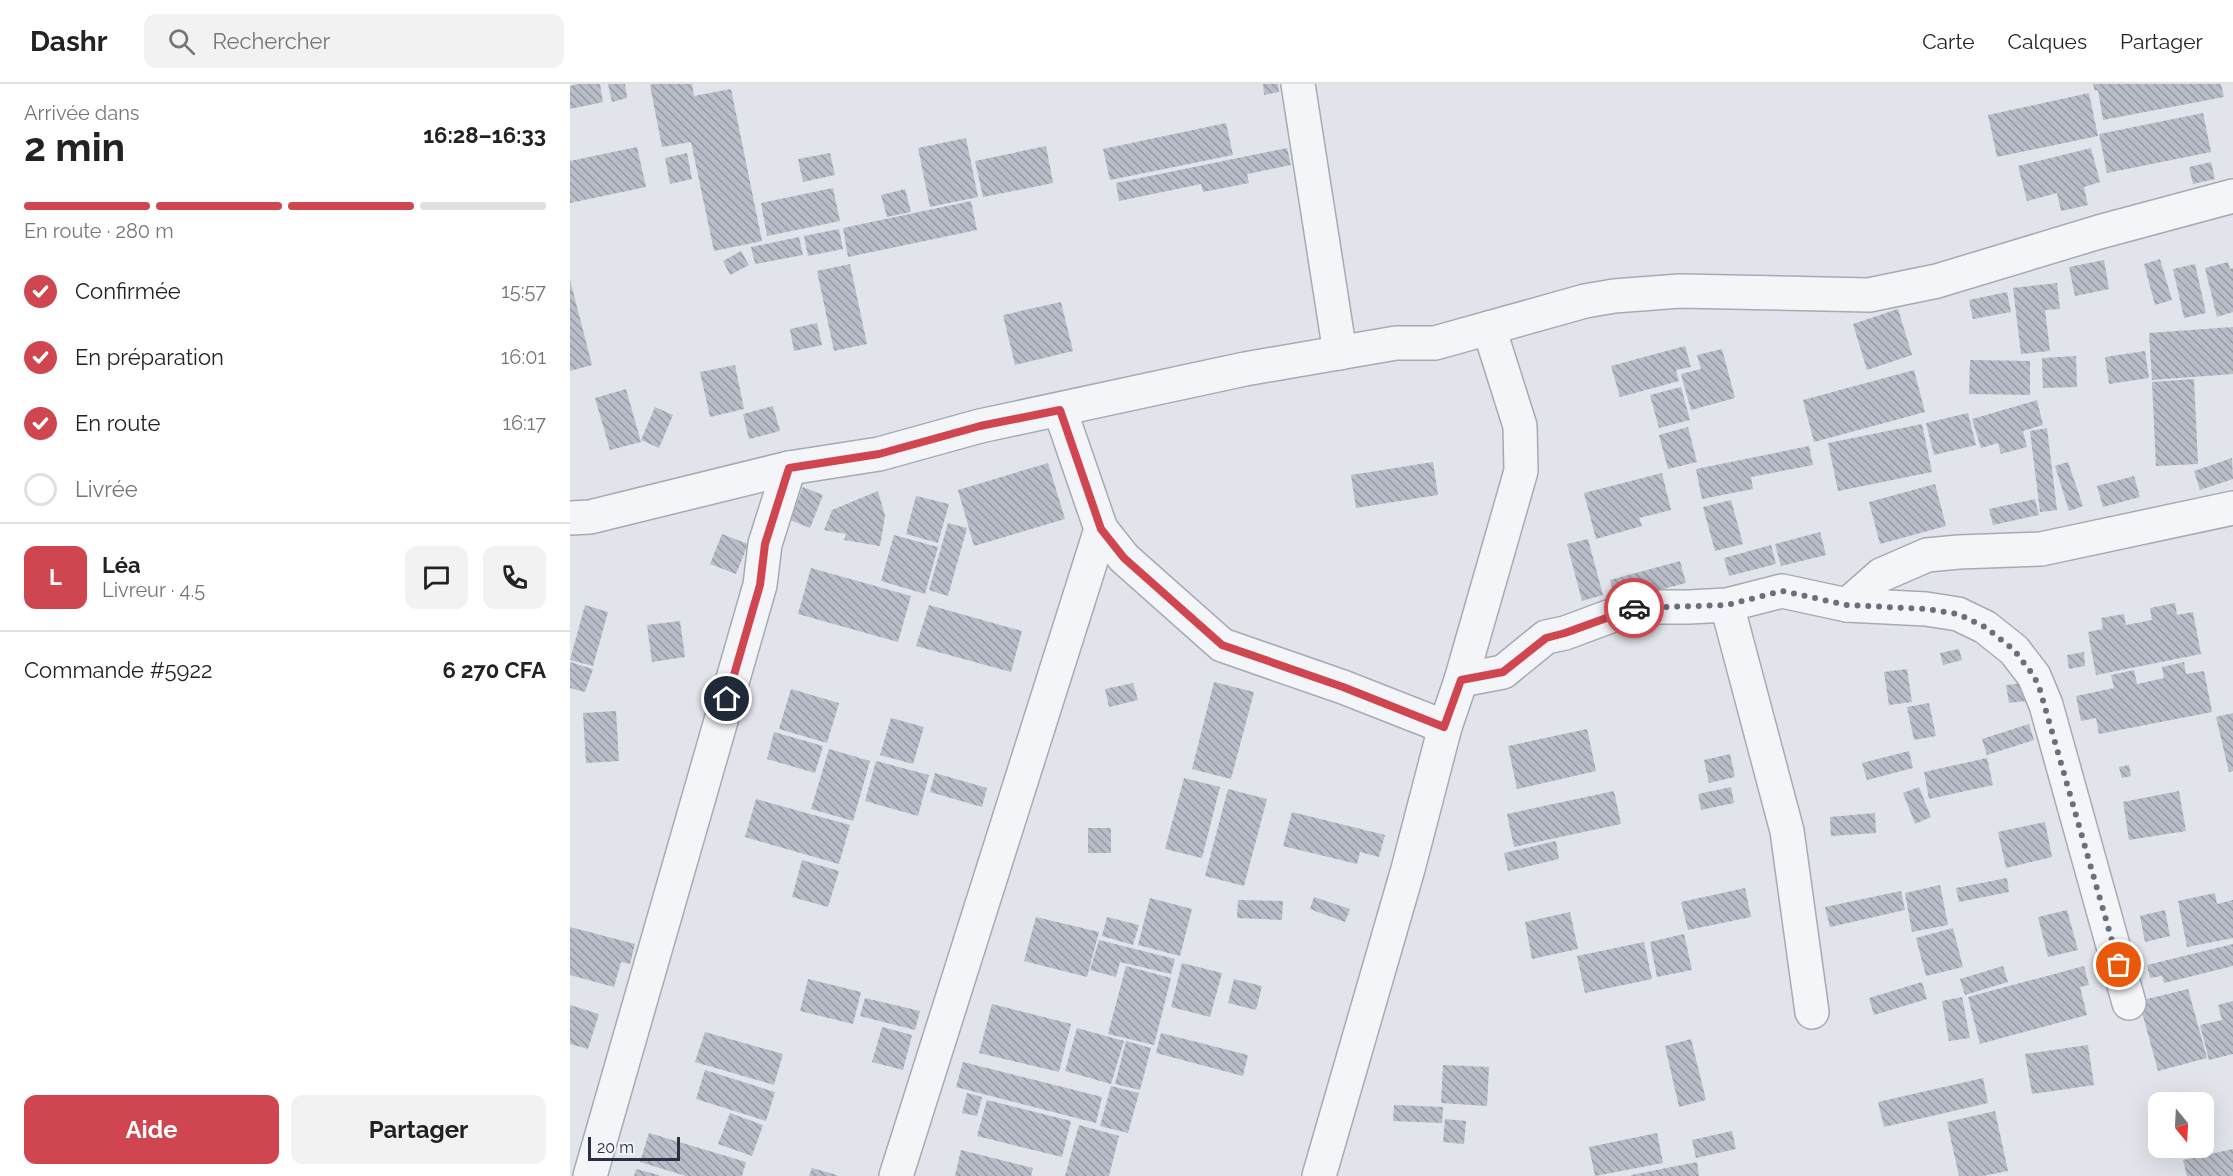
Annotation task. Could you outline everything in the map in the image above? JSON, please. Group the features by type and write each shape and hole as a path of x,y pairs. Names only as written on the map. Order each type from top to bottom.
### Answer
{"street":[{"path":"1299,84 1340,353"},
{"path":"570,518 590,517 789,468 879,454 980,426 1245,369 1396,342 1435,343 1585,301 1614,296 1680,291 1869,295 1937,281 2099,232 2233,196"},
{"path":"1319,1176 1408,869 1444,727 1461,680 1521,471 1520,426 1489,328"},
{"path":"1060,410 1101,529 1124,558 1222,645 1343,687 1444,727"},
{"path":"590,1176 756,596 765,544 789,468"},
{"path":"1847,605 1881,575 1927,555 2041,549 2233,508"},
{"path":"896,1176 1101,529"},
{"path":"1461,680 1503,672 1546,638 1635,607 1689,608 1727,605 1782,591 1847,605 1926,609 1958,614 1985,627 2014,650 2034,676 2052,727 2129,1003"},
{"path":"1727,605 1786,831 1812,1012"}],"building":[{"path":"600,84 603,102 570,109 570,86"},
{"path":"608,84 625,84 627,98 612,102"},
{"path":"692,84 694,96 731,89 762,241 714,251 691,142 662,147 650,85"},
{"path":"1263,84 1278,84 1279,92 1264,95"},
{"path":"2093,84 2221,84 2224,97 2103,120 2098,90 2095,91"},
{"path":"2089,93 2098,136 1997,157 1988,115"},
{"path":"2203,113 2211,152 2107,173 2099,134"},
{"path":"1226,123 1233,155 1110,180 1103,149"},
{"path":"966,138 978,197 930,207 918,148"},
{"path":"1046,146 1053,183 983,197 975,161"},
{"path":"637,147 646,187 570,203 570,161"},
{"path":"1287,148 1291,165 1247,174 1249,183 1203,192 1201,184 1119,201 1116,183"},
{"path":"2091,148 2100,182 2084,187 2088,205 2061,211 2057,193 2027,201 2018,166"},
{"path":"687,153 692,179 670,184 665,158"},
{"path":"830,153 835,175 803,182 798,159"},
{"path":"2211,162 2215,179 2193,184 2189,167"},
{"path":"833,188 840,221 767,236 761,203"},
{"path":"905,189 911,212 887,217 881,195"},
{"path":"971,201 977,230 848,257 843,228"},
{"path":"839,229 843,249 808,256 804,236"},
{"path":"799,237 803,255 755,264 751,247"},
{"path":"741,251 749,265 730,275 723,261"},
{"path":"2160,259 2172,300 2155,305 2144,264"},
{"path":"2104,260 2109,289 2075,296 2069,267"},
{"path":"2228,262 2230,269 2233,268 2233,312 2217,317 2205,268"},
{"path":"850,264 867,344 834,351 817,271"},
{"path":"2195,264 2206,313 2184,318 2173,269"},
{"path":"570,280 592,365 570,371"},
{"path":"2057,283 2060,309 2045,310 2050,351 2021,354 2013,288"},
{"path":"2007,292 2011,312 1973,319 1969,300"},
{"path":"1061,302 1073,351 1015,365 1003,315"},
{"path":"1898,309 1912,355 1867,370 1853,324"},
{"path":"817,323 822,345 794,351 790,329"},
{"path":"2233,327 2233,374 2152,380 2149,333"},
{"path":"1685,346 1691,367 1676,370 1679,381 1620,397 1611,366"},
{"path":"1722,349 1735,398 1691,410 1681,374 1701,369 1697,355"},
{"path":"2145,351 2149,378 2109,384 2105,357"},
{"path":"2076,356 2077,387 2043,388 2042,358"},
{"path":"1970,360 2030,361 2030,395 1969,394"},
{"path":"735,365 744,409 710,417 700,372"},
{"path":"1914,370 1925,412 1814,442 1803,400"},
{"path":"2194,379 2198,464 2156,466 2152,382"},
{"path":"1681,387 1690,420 1659,428 1650,395"},
{"path":"626,389 641,442 610,450 595,398"},
{"path":"2037,400 2043,425 2023,431 2027,447 2001,454 1998,443 1981,448 1972,419"},
{"path":"773,406 780,431 749,439 743,414"},
{"path":"655,407 673,415 659,448 641,440"},
{"path":"1968,413 1976,445 1934,455 1926,423"},
{"path":"1922,424 1932,472 1838,491 1828,443"},
{"path":"1688,427 1697,462 1668,469 1659,435"},
{"path":"2047,428 2057,510 2040,512 2030,431"},
{"path":"1809,446 1813,465 1751,477 1753,489 1702,499 1696,469"},
{"path":"2232,458 2233,479 2200,490 2194,471"},
{"path":"1433,462 1438,495 1356,508 1351,475"},
{"path":"2068,462 2083,506 2069,511 2055,466"},
{"path":"1048,463 1065,519 974,546 958,490"},
{"path":"1662,473 1671,510 1639,518 1642,526 1596,539 1584,493"},
{"path":"2134,476 2140,497 2103,507 2097,486"},
{"path":"1935,484 1946,526 1880,544 1869,502"},
{"path":"803,487 823,495 810,528 790,520"},
{"path":"878,491 885,516 880,546 844,540 846,534 824,530 832,510"},
{"path":"916,496 949,504 938,543 906,534"},
{"path":"2035,499 2039,515 1993,525 1989,509"},
{"path":"1731,500 1743,544 1715,551 1703,507"},
{"path":"948,523 967,528 948,596 929,590"},
{"path":"1820,532 1826,555 1781,566 1775,544"},
{"path":"722,534 748,544 736,574 710,564"},
{"path":"894,535 938,547 925,594 881,581"},
{"path":"1588,539 1603,595 1582,601 1567,544"},
{"path":"1771,545 1776,564 1729,576 1724,558"},
{"path":"1680,561 1686,583 1616,601 1610,580"},
{"path":"811,568 911,596 898,642 798,614"},
{"path":"2175,603 2177,615 2193,612 2201,654 2096,675 2088,632 2103,629 2101,618 2124,614 2126,625 2152,620 2150,608"},
{"path":"585,605 608,612 593,666 570,660"},
{"path":"929,605 1022,631 1011,672 916,646"},
{"path":"680,621 685,657 652,662 647,625"},
{"path":"1959,649 1962,660 1943,665 1940,653"},
{"path":"2084,652 2085,666 2069,669 2067,655"},
{"path":"570,662 593,669 585,692 570,688"},
{"path":"2184,662 2186,674 2204,671 2212,712 2099,734 2096,718 2081,721 2076,696 2114,688 2111,675 2134,670 2137,684 2164,678 2162,667"},
{"path":"1907,669 1912,702 1889,705 1884,672"},
{"path":"1214,682 1254,692 1231,779 1192,769"},
{"path":"1133,683 1138,700 1109,707 1105,689"},
{"path":"2025,683 2027,701 2009,703 2006,685"},
{"path":"791,689 839,703 827,743 779,729"},
{"path":"1929,703 1936,736 1914,740 1907,707"},
{"path":"616,711 619,761 586,763 583,713"},
{"path":"2233,713 2233,771 2229,772 2216,717"},
{"path":"891,718 924,727 913,764 880,755"},
{"path":"2029,724 2034,740 1987,755 1982,739"},
{"path":"1587,729 1596,771 1517,789 1508,746"},
{"path":"774,732 823,746 815,773 767,759"},
{"path":"829,749 870,761 853,821 811,809"},
{"path":"1909,751 1913,768 1867,780 1862,763"},
{"path":"1730,754 1735,777 1709,783 1704,760"},
{"path":"1987,758 1993,785 1929,799 1924,772"},
{"path":"876,761 929,775 918,816 865,801"},
{"path":"2129,765 2131,776 2122,778 2119,767"},
{"path":"935,773 987,788 982,807 930,792"},
{"path":"1184,778 1220,787 1202,858 1165,849"},
{"path":"1731,787 1734,803 1701,810 1698,794"},
{"path":"1919,787 1931,817 1915,824 1903,793"},
{"path":"1228,789 1267,799 1244,886 1205,876"},
{"path":"1614,791 1621,824 1514,847 1507,814"},
{"path":"2179,791 2186,831 2129,840 2123,802"},
{"path":"756,799 850,825 839,864 745,837"},
{"path":"1292,812 1385,835 1379,857 1360,852 1357,864 1283,846"},
{"path":"1875,813 1876,833 1831,836 1830,817"},
{"path":"2045,822 2052,857 2006,868 1998,832"},
{"path":"1088,828 1111,828 1111,853 1088,853"},
{"path":"1556,841 1559,859 1508,871 1504,853"},
{"path":"802,860 839,871 828,907 792,897"},
{"path":"2007,878 2009,892 1959,902 1956,888"},
{"path":"1940,885 1948,925 1912,932 1905,893"},
{"path":"1745,888 1751,917 1688,930 1681,902"},
{"path":"1901,891 1905,910 1830,927 1825,907"},
{"path":"2215,893 2217,904 2233,900 2233,938 2187,947 2178,901"},
{"path":"1314,897 1350,909 1345,922 1310,909"},
{"path":"1150,898 1192,909 1180,956 1138,945"},
{"path":"1238,900 1283,901 1282,920 1237,918"},
{"path":"2067,910 2078,950 2048,957 2038,917"},
{"path":"2165,910 2170,936 2145,942 2140,916"},
{"path":"1570,912 1578,949 1532,959 1525,922"},
{"path":"1036,917 1099,932 1087,977 1024,961"},
{"path":"1107,917 1139,925 1133,945 1102,936"},
{"path":"570,927 635,944 630,964 621,962 614,987 570,975"},
{"path":"1953,928 1963,967 1926,976 1916,938"},
{"path":"1684,934 1692,970 1657,977 1650,942"},
{"path":"1099,940 1175,959 1171,974 1120,962 1116,977 1090,970"},
{"path":"1644,942 1652,979 1585,993 1577,956"},
{"path":"2233,944 2233,966 2164,983 2162,976 2150,978 2147,965"},
{"path":"1182,963 1222,973 1210,1017 1171,1007"},
{"path":"1126,966 1171,978 1154,1045 1108,1034"},
{"path":"2003,966 2008,982 1965,995 1960,979"},
{"path":"2084,966 2089,985 2080,987 2087,1015 1980,1044 1968,997"},
{"path":"808,979 861,992 853,1024 800,1011"},
{"path":"1234,979 1262,986 1256,1010 1228,1003"},
{"path":"1922,982 1927,999 1874,1015 1869,998"},
{"path":"2188,989 2207,1058 2158,1071 2139,1001"},
{"path":"1962,997 1970,1038 1949,1041 1942,1001"},
{"path":"865,998 920,1011 915,1030 860,1016"},
{"path":"2233,1001 2233,1054 2209,1060 2200,1025 2222,1020 2218,1005"},
{"path":"992,1004 1071,1024 1059,1072 979,1053"},
{"path":"570,1005 599,1014 588,1049 570,1044"},
{"path":"882,1027 912,1035 903,1070 872,1062"},
{"path":"1077,1028 1124,1041 1111,1084 1065,1071"},
{"path":"705,1032 783,1054 774,1085 695,1062"},
{"path":"1161,1033 1248,1055 1243,1076 1156,1053"},
{"path":"1691,1039 1706,1100 1679,1107 1665,1046"},
{"path":"1126,1041 1151,1048 1140,1090 1115,1084"},
{"path":"2088,1045 2094,1085 2032,1094 2025,1054"},
{"path":"963,1062 1102,1097 1096,1123 956,1087"},
{"path":"1443,1065 1489,1067 1487,1106 1441,1103"},
{"path":"705,1070 775,1092 766,1121 696,1099"},
{"path":"1983,1078 1988,1103 1884,1127 1878,1102"},
{"path":"1111,1086 1139,1093 1128,1133 1100,1126"},
{"path":"967,1093 982,1097 977,1116 962,1113"},
{"path":"987,1100 1071,1121 1062,1157 977,1136"},
{"path":"1394,1105 1443,1107 1442,1123 1393,1121"},
{"path":"1995,1111 2008,1171 1983,1176 1959,1176 1947,1122"},
{"path":"730,1113 763,1125 752,1156 718,1144"},
{"path":"1445,1119 1466,1121 1464,1144 1443,1142"},
{"path":"1079,1125 1119,1136 1109,1176 1065,1176"},
{"path":"1732,1131 1736,1149 1696,1158 1692,1140"},
{"path":"649,1133 746,1162 742,1176 686,1176 640,1162"},
{"path":"1657,1133 1663,1163 1595,1176 1589,1147"},
{"path":"2233,1149 2233,1176 2187,1176 2183,1160 2214,1158 2214,1153"},
{"path":"961,1150 1033,1168 1031,1176 955,1176"},
{"path":"1697,1162 1699,1176 1631,1176 1631,1175"},
{"path":"812,1168 837,1175 837,1176 809,1176"},
{"path":"636,1169 659,1175 659,1176 634,1176"}],"way so far":[{"path":"1634,608 1727,605 1782,591 1847,605 1926,609 1958,614 1985,627 2014,650 2034,676 2046,705 2119,965"}],"route":[{"path":"727,699 760,585 765,544 789,468 879,454 980,426 1060,410 1101,529 1124,558 1222,645 1343,687 1444,727 1461,680 1503,672 1546,638 1634,608"}]}
